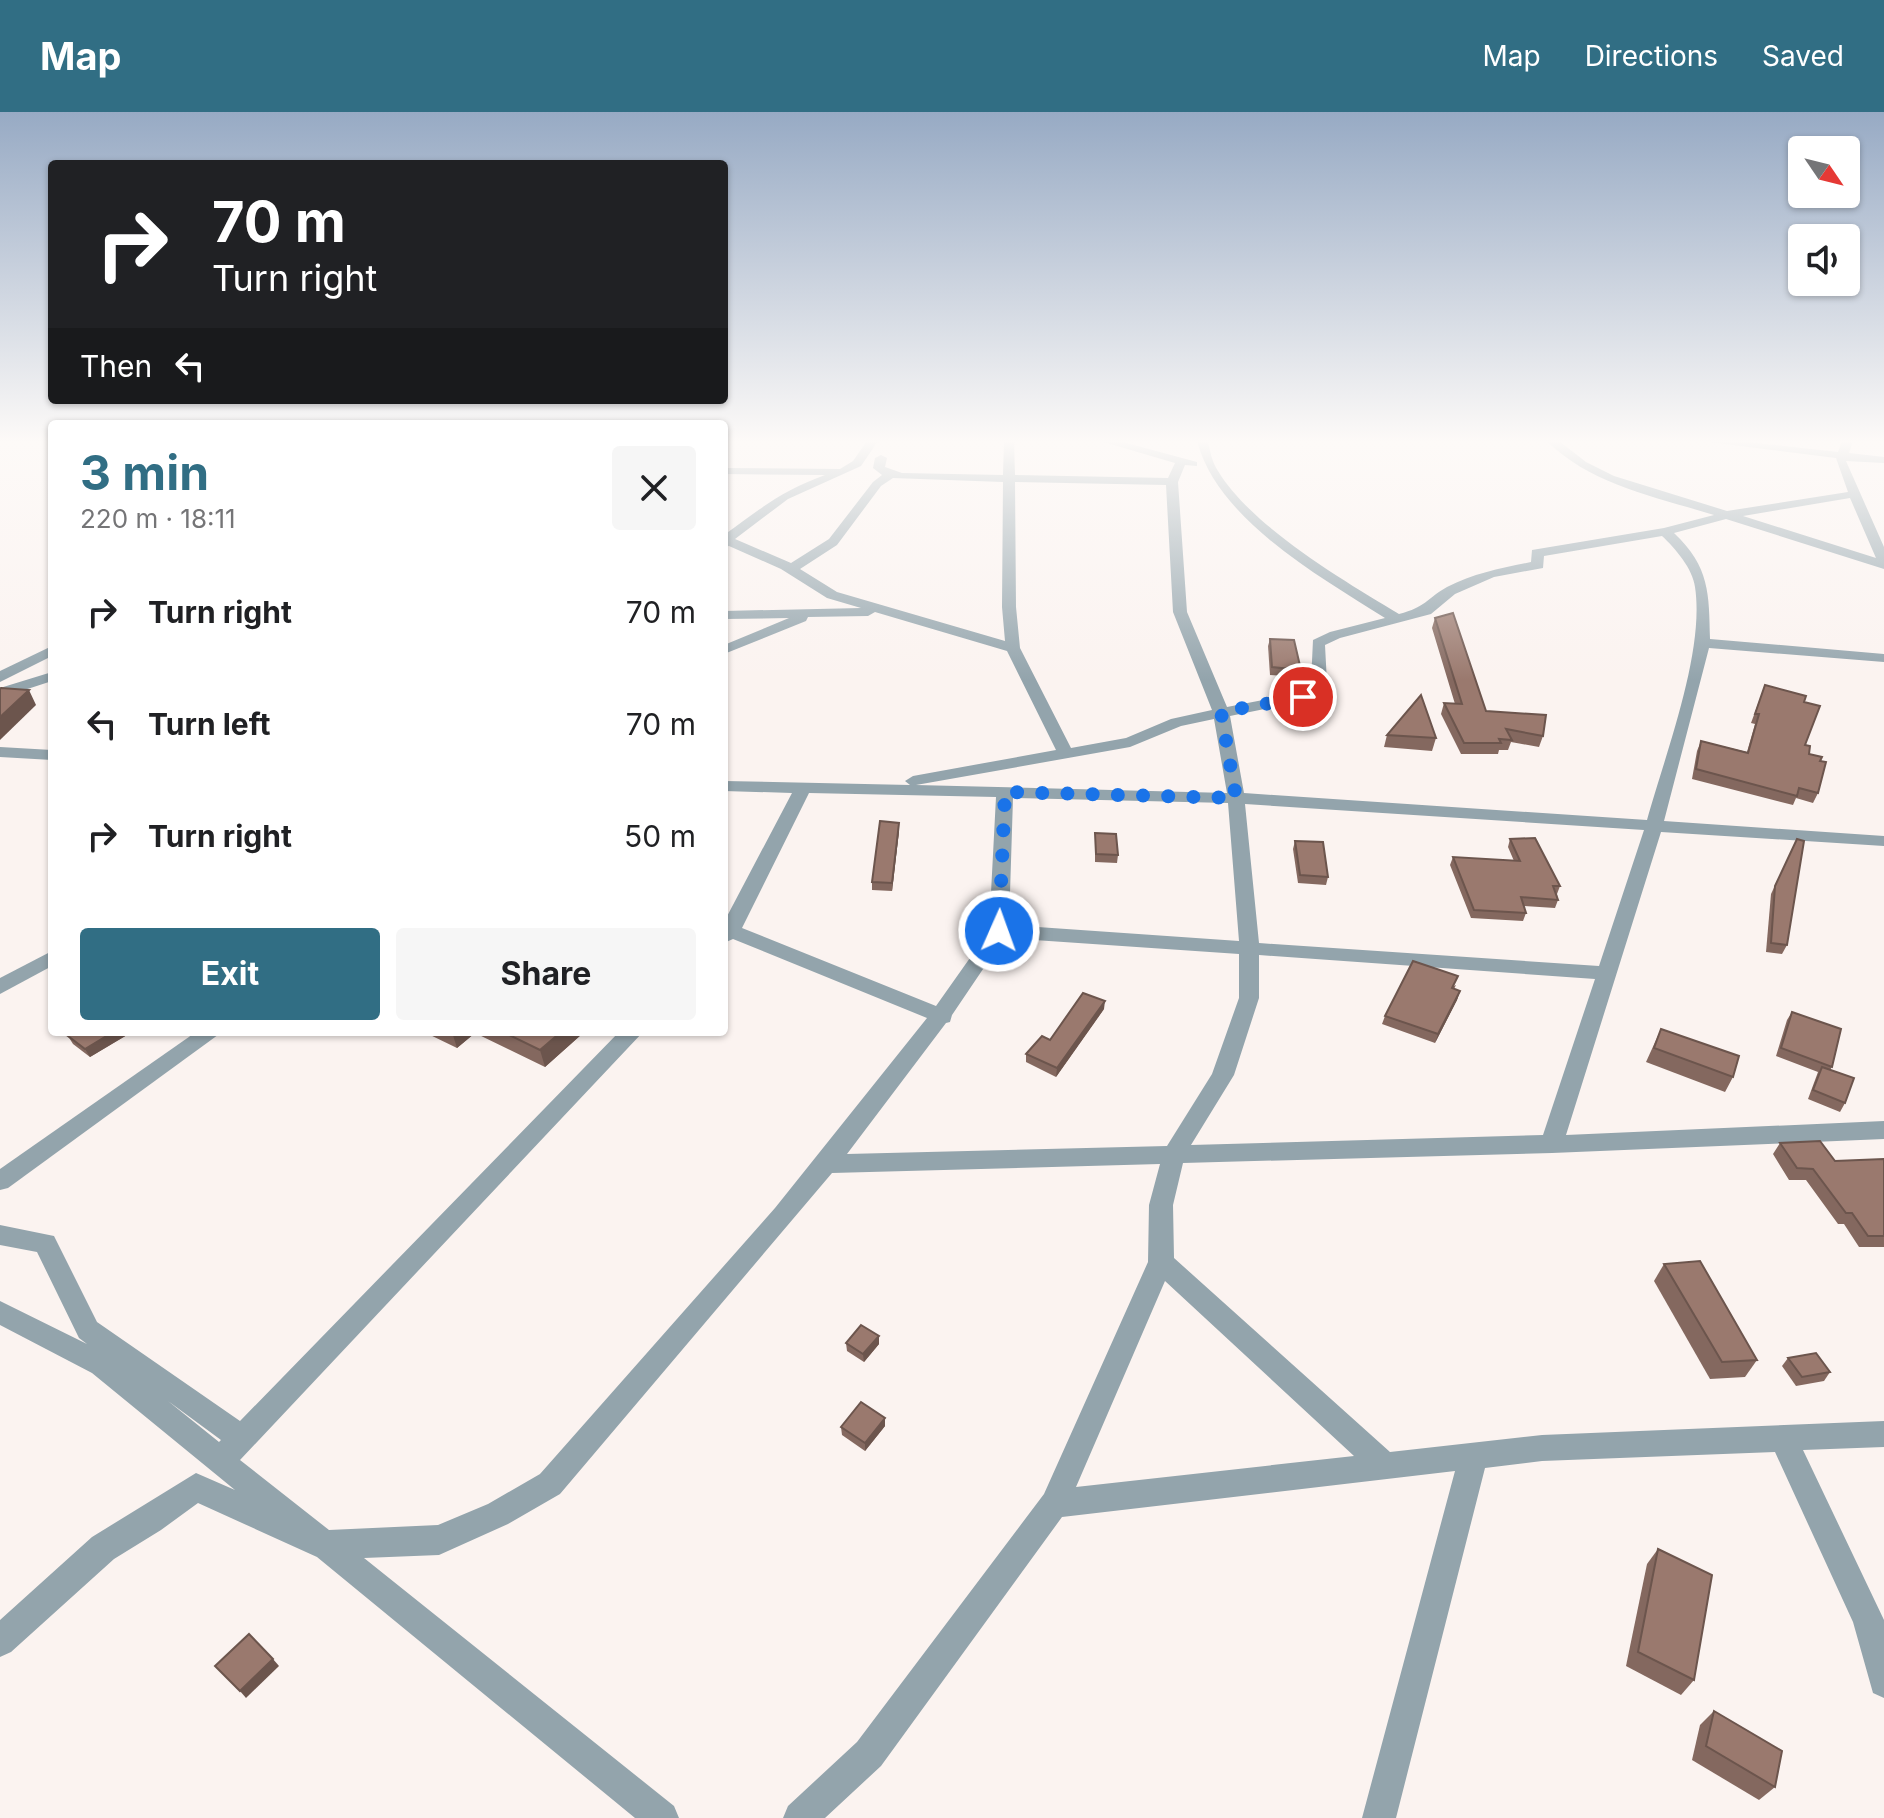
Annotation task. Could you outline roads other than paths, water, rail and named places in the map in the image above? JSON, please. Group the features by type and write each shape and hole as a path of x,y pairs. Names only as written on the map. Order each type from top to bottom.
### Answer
{"street":[{"path":"750,521 728,536 832,595 1013,648"},
{"path":"791,569 833,542 849,521"},
{"path":"1008,521 1013,648 1065,753"},
{"path":"800,1818 869,1754 1054,1504 1161,1262 1161,1205 1174,1154 1223,1075 1249,998 1249,918 1236,798 1221,712 1180,612 1174,521"},
{"path":"1259,521 1296,553 1397,619"},
{"path":"874,788 1130,742 1177,722 1303,697 1319,683 1318,643 1335,635 1426,611 1450,591 1490,574 1538,565 1537,553 1665,532 1707,521"},
{"path":"1745,521 1884,563"},
{"path":"1870,521 1884,563"},
{"path":"1552,1144 1654,827 1703,643 1702,584 1680,546 1665,532"},
{"path":"728,615 885,611"},
{"path":"728,647 815,613"},
{"path":"1703,643 1884,658"},
{"path":"0,677 48,652"},
{"path":"0,693 48,677"},
{"path":"0,752 48,755"},
{"path":"728,786 1236,798 1884,841"},
{"path":"728,930 804,786"},
{"path":"0,1641 103,1548 151,1520 196,1487 323,1545 439,1540 498,1514 550,1484 828,1164 943,1017 999,931 1005,792"},
{"path":"999,931 1607,973"},
{"path":"728,932 943,1017"},
{"path":"0,987 48,959"},
{"path":"0,1181 205,1036"},
{"path":"220,1461 628,1036"},
{"path":"828,1164 1552,1144 1884,1130"},
{"path":"0,1235 45,1243 88,1330 242,1438"},
{"path":"1161,1262 1384,1465"},
{"path":"0,1312 102,1365 662,1818"},
{"path":"1054,1504 1542,1448 1884,1434"},
{"path":"1783,1438 1868,1620 1884,1682"},
{"path":"1379,1818 1474,1454"}]}
